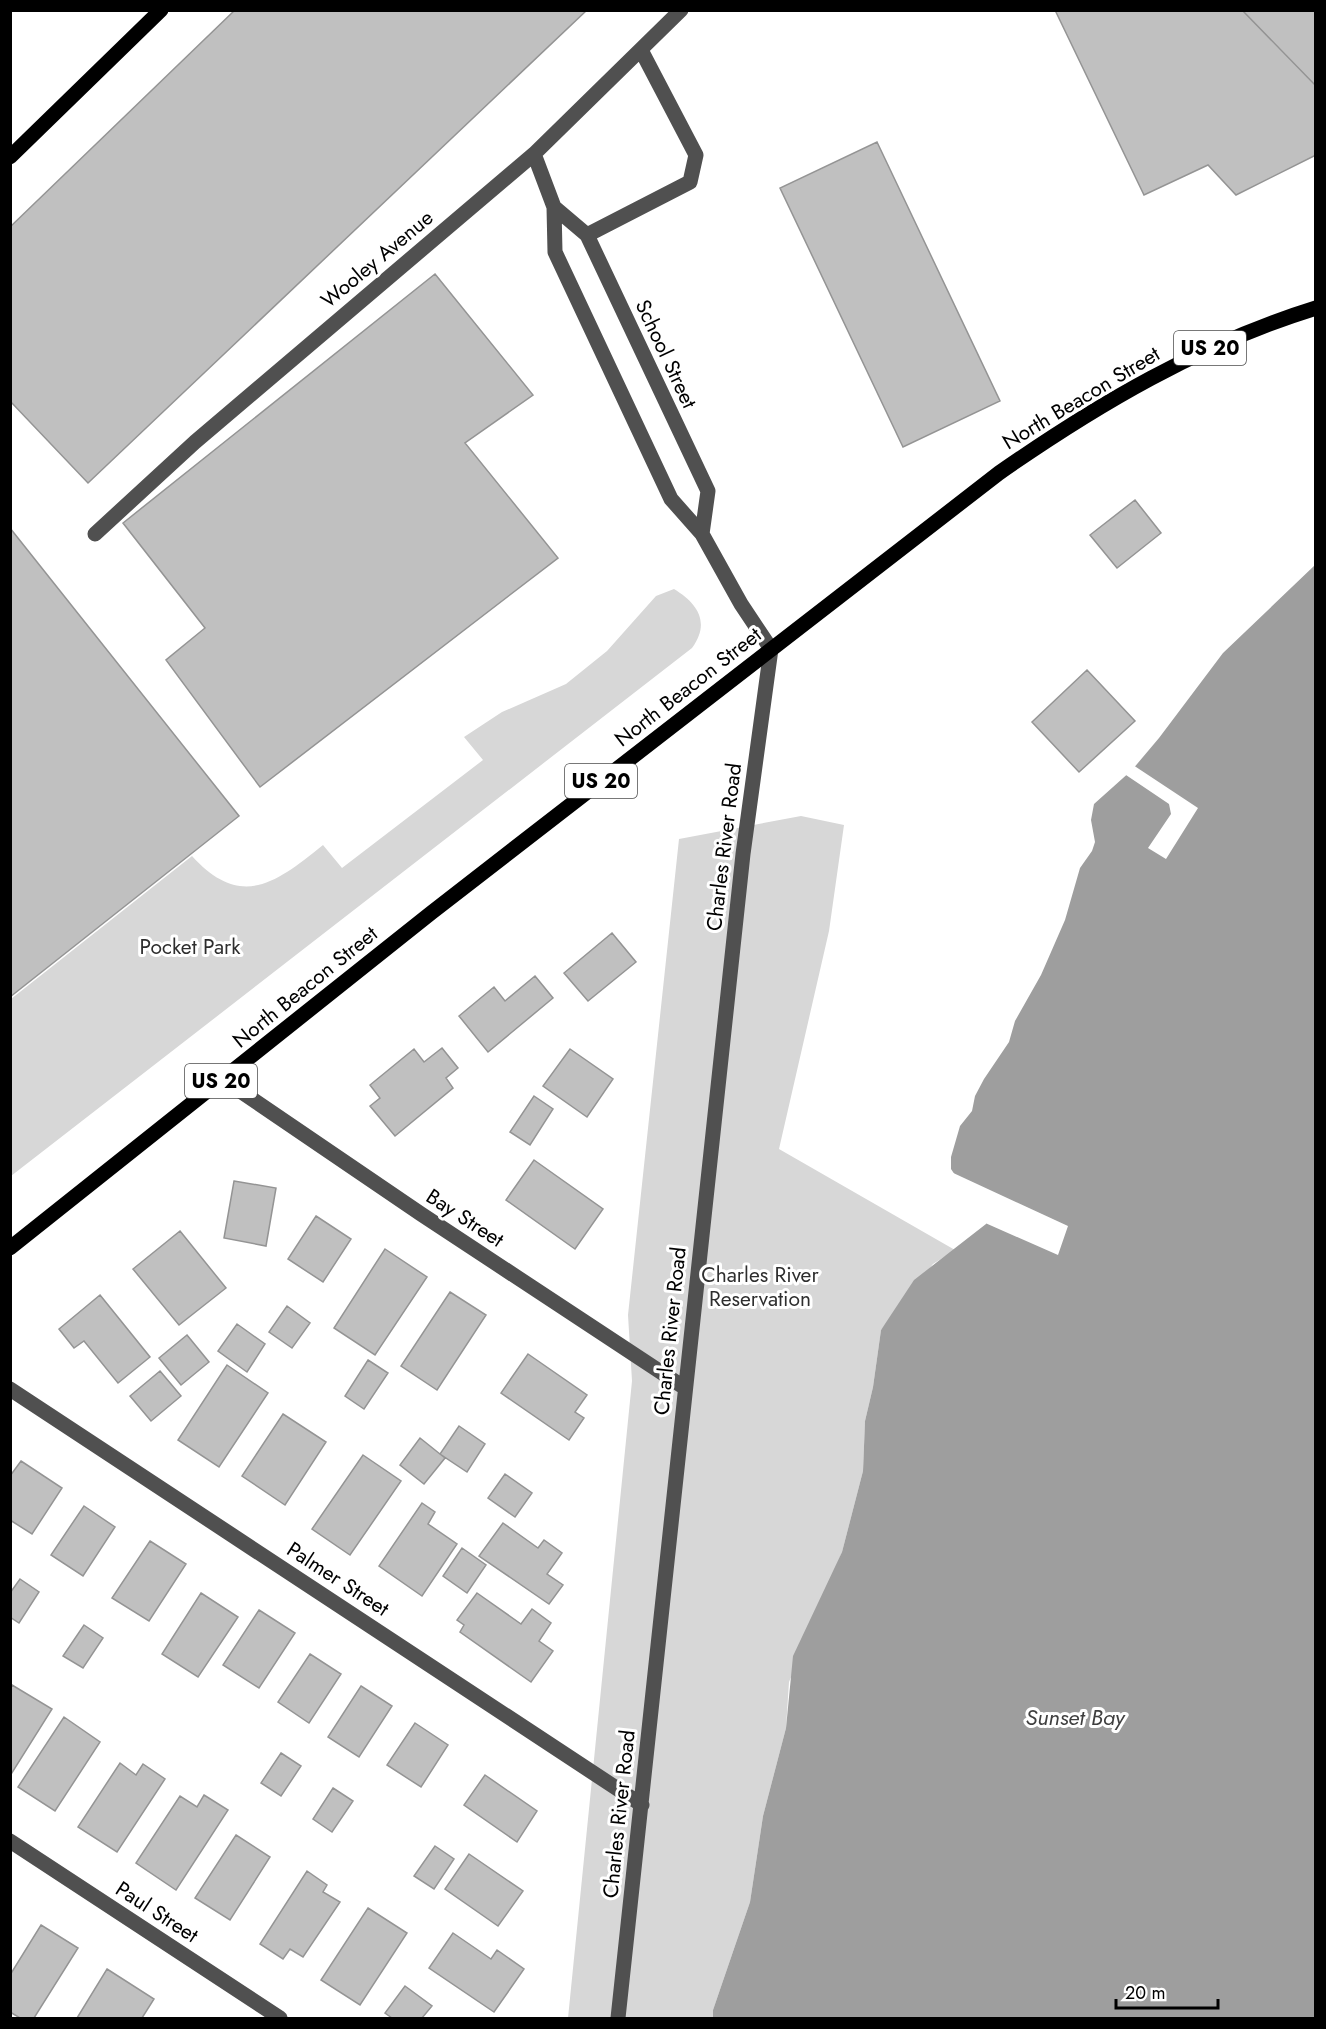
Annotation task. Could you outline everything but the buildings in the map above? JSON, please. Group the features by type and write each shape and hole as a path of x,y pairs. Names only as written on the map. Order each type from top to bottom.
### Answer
{"main road":[{"path":"10,156 161,10"},
{"name":"North Beacon Street","path":"10,1248 431,913 999,472 1079,418 1205,350 1316,308"}],"street":[{"name":"Wooley Avenue","path":"94,534 195,442 534,154 681,10"},
{"path":"587,235 690,182 696,155 641,50"},
{"name":"School Street","path":"534,154 554,207 555,252 671,499 702,534 741,604 771,649"},
{"name":"School Street","path":"554,207 587,235 708,491 702,534"},
{"name":"Charles River Road","path":"618,2019 742,854 771,649"},
{"name":"Bay Street","path":"224,1080 421,1214 685,1388"},
{"name":"Palmer Street","path":"10,1389 642,1805"},
{"name":"Paul Street","path":"10,1841 280,2019"}],"green space":[{"name":"Pocket Park","path":"674,589 689,600 699,614 700,630 698,639 692,648 11,1176 11,999 192,856 210,873 227,882 243,886 258,885 274,879 306,859 323,845 342,868 483,760 464,737 502,712 566,684 607,651 656,596"},
{"name":"Charles River Reservation","path":"801,816 844,825 829,931 779,1149 955,1250 933,1264 881,1330 873,1387 865,1421 863,1471 842,1552 789,1682 786,1728 763,1816 750,1902 713,2010 713,2018 568,2018 632,1381 628,1315 679,839"}],"water":[{"name":"Sunset Bay","path":"1315,565 1315,2018 713,2018 713,2010 750,1902 763,1816 786,1728 793,1656 842,1552 863,1471 865,1421 873,1387 881,1330 914,1280 986,1224 994,1210 984,1195 955,1175 951,1169 951,1157 960,1126 972,1111 975,1096 984,1079 1009,1042 1015,1021 1041,975 1065,920 1080,868 1092,851 1095,842 1091,820 1094,804 1132,770 1223,653"}],"pier":[{"path":"1133,765 1198,808 1166,859 1148,848 1171,814 1169,804 1123,773"},
{"path":"949,1171 1068,1226 1058,1255 983,1222 991,1210 982,1197 954,1178"}]}
